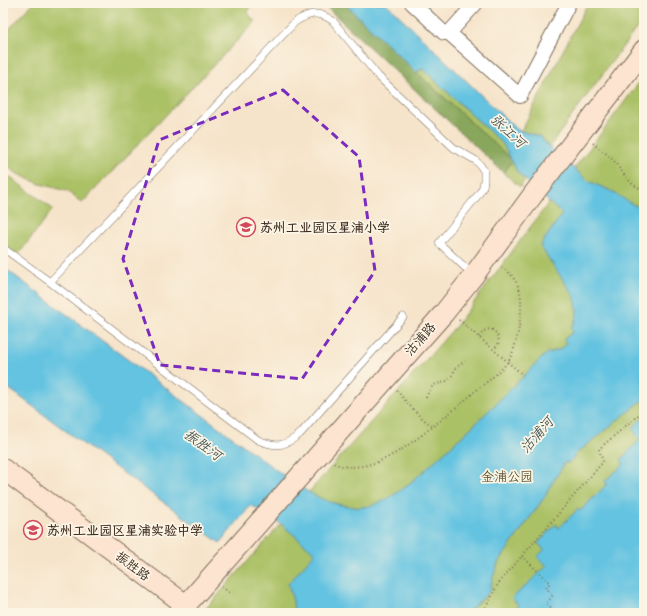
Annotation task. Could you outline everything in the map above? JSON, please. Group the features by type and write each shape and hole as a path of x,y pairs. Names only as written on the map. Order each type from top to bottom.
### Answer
{"street":[{"path":"412,3 444,33 449,33 520,96 569,3"},
{"path":"449,33 475,3"},
{"name":"沽浦路","path":"182,609 444,313 644,50"},
{"name":"振胜路","path":"3,469 182,609"}],"lane":[{"path":"50,282 295,22 305,16 318,14 326,16 333,21 378,76 454,148 475,160 484,171 483,187 439,243 474,275"},
{"path":"3,248 258,440 269,445 290,441 300,434 403,317"}],"path":[{"path":"590,141 610,157 635,187 644,190"},
{"path":"331,461 346,468 372,464 396,453 434,426 466,400 501,370 508,362 515,344 521,311 520,292 511,275 498,265"},
{"path":"457,318 523,375"},
{"path":"479,337 487,330 493,330 498,336 499,340 494,350"},
{"path":"426,398 431,387 435,384 450,379 456,368 465,361"},
{"path":"395,389 422,418 434,426"},
{"path":"480,613 485,608 498,584 603,462 599,449 644,410"},
{"path":"522,556 550,583 546,588 553,596 546,604 557,613 562,610 565,613"},
{"path":"221,586 230,593"},
{"path":"485,608 490,613"}],"highlighted area":[{"path":"283,90 359,157 375,271 302,379 160,365 123,259 159,140"}],"green space":[{"path":"33,3 251,3 248,13 255,22 82,203 67,191 40,184 18,174 3,164 3,36"},
{"path":"322,3 344,3 416,72 512,160 504,173"},
{"path":"588,3 644,3 644,18 549,147 541,137 521,131"},
{"path":"423,69 504,144 512,160 416,72"},
{"name":"金浦公园","path":"644,76 644,613 202,613 456,326"},
{"path":"512,160 518,173 525,180 520,187 504,173"},
{"path":"3,172 53,209 18,255 3,243"}],"water":[{"path":"344,3 386,3 516,129 541,137 546,144 588,181 609,190 634,205 644,208 644,399 577,453 568,464 566,461 546,495 498,563 490,591 467,613 294,613 293,601 288,584 315,553 281,524 251,505 220,543 3,384 3,267 296,484 329,502 354,507 364,507 371,506 387,499 408,485 467,432 548,352 550,354 555,350 557,351 566,344 564,339 573,332 571,328 577,317 574,296 540,246 562,214 518,173 503,144 423,69 416,72"},
{"path":"644,417 644,613 515,613 513,611 519,606 512,598 547,566 537,557 544,550 538,543 556,524 559,528 578,509 580,511 607,484 605,481 624,464 621,459 640,440 632,428"}],"place":[{"name":"苏州工业园区星浦小学","path":"246,227"},
{"name":"苏州工业园区星浦实验中学","path":"33,530"}],"water label":[{"name":"张江河","path":"508,131"},
{"name":"沽浦河","path":"537,435"},
{"name":"振胜河","path":"203,445"}]}
